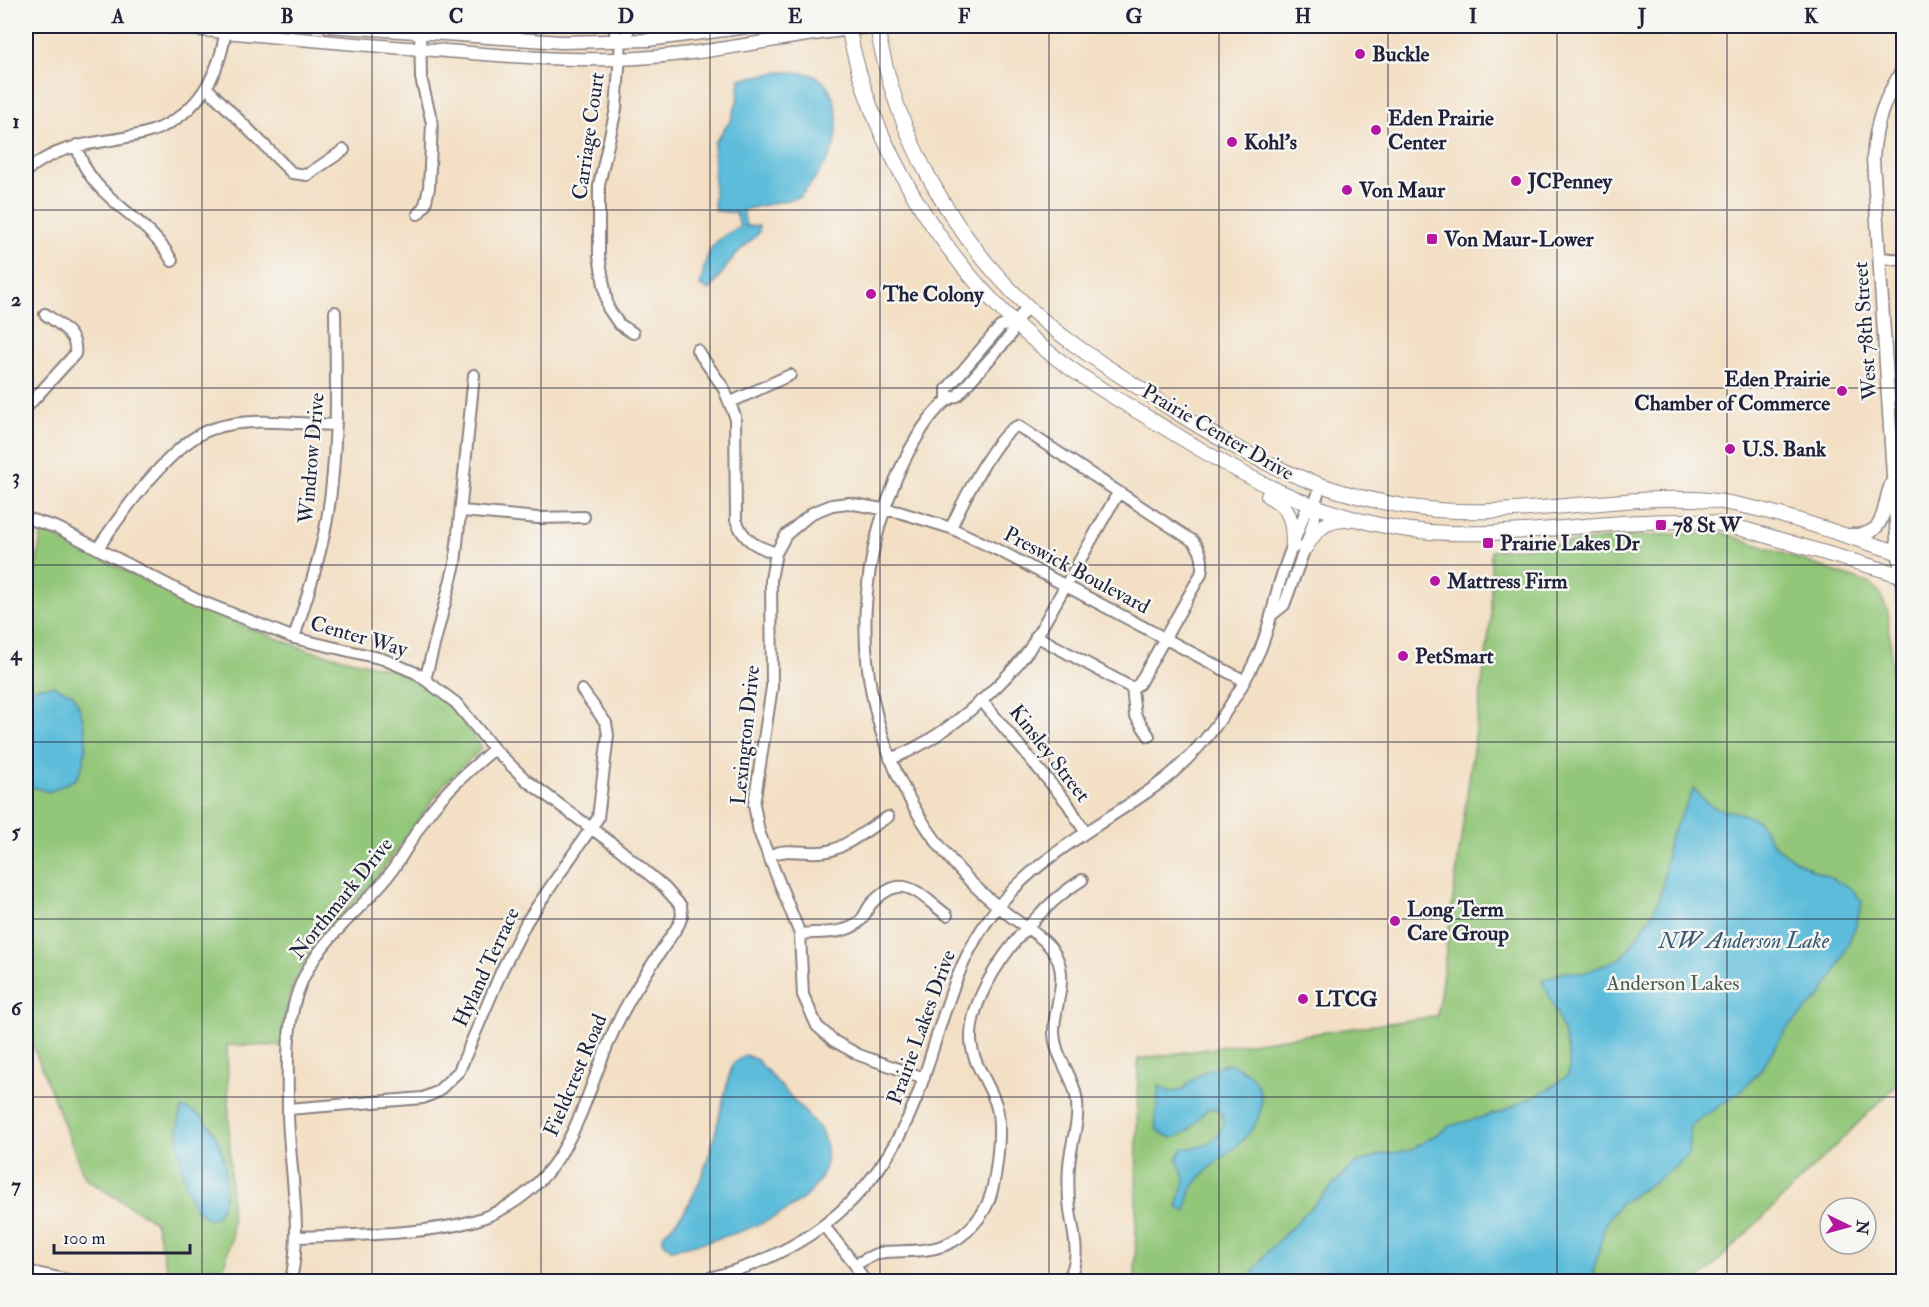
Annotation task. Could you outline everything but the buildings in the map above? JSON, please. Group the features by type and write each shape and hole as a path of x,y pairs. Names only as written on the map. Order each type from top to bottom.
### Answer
{"main road":[{"name":"Prairie Center Drive","path":"877,26 896,102 924,170 954,219 991,268 1028,307 1067,338 1212,437 1254,459 1320,487 1386,503 1468,512 1697,499 1735,505 1901,553"},
{"name":"Prairie Center Drive","path":"849,27 871,109 912,189 955,256 1015,322 1081,375 1202,451 1269,489 1361,520 1395,528 1456,534 1674,521 1708,522 1746,530 1902,576"},
{"path":"1202,451 1238,481 1283,504 1291,518 1299,547 1323,524 1335,520 1361,520"}],"street":[{"path":"158,26 226,29 541,59 619,59 849,27 877,26"},
{"path":"328,26 420,28 518,41 621,41 755,26"},
{"path":"615,26 615,33 621,41"},
{"path":"621,41 628,32 627,26"},
{"path":"417,214 425,205 429,188 432,123 421,78 420,28"},
{"path":"26,171 77,145 143,134 178,117 207,88 222,56 226,29"},
{"name":"Carriage Court","path":"621,41 616,109 599,185 599,256 608,308 619,324 633,333"},
{"name":"West 78th Street","path":"1904,69 1884,102 1874,139 1873,169 1904,598"},
{"path":"207,88 292,173 307,175 344,150"},
{"path":"77,145 85,171 163,243 172,261"},
{"path":"1880,258 1904,260"},
{"path":"1028,307 1015,322 1000,327 947,388 947,399 912,448 884,508 868,580 865,643 870,688 890,759 925,827 955,865 998,906 1048,944 1060,967 1061,979 1054,1030 1056,1045 1076,1095 1078,1111 1069,1163 1068,1188 1077,1246 1075,1263 1066,1281"},
{"name":"Windrow Drive","path":"294,638 320,552 327,520 336,425 335,312"},
{"path":"26,408 75,354 74,339 69,332 45,314"},
{"path":"697,350 730,402 737,432 736,520 741,534 749,542 776,553"},
{"path":"425,680 455,564 474,375"},
{"path":"730,402 790,375"},
{"path":"98,548 125,510 180,448 209,429 244,423 336,425"},
{"path":"951,528 986,460 1014,426 1022,426 1118,493 1193,541 1202,557 1201,574 1143,680 1132,688"},
{"path":"1841,535 1867,534 1877,527 1884,519 1885,499 1894,478"},
{"name":"Prairie Lakes Drive","path":"693,1281 743,1269 775,1256 824,1226 857,1198 879,1172 898,1143 913,1112 956,978 985,924 998,906 1048,857 1154,788 1181,764 1227,711 1245,681 1274,613 1274,601 1299,547 1305,512 1314,506 1320,487"},
{"path":"890,759 919,746 981,700 1016,668 1118,493"},
{"name":"Lexington Drive","path":"884,508 848,503 832,505 812,513 786,535 776,553 771,586 772,687 754,804 759,832 800,934 803,995 818,1026 834,1041 859,1055 924,1078"},
{"name":"Preswick Boulevard","path":"884,508 951,528 1245,681"},
{"path":"462,511 538,518 584,517"},
{"name":"Center Way","path":"26,518 58,528 195,599 294,638 383,659 425,680 456,703 494,749 526,780 643,868 681,906 682,916"},
{"path":"1036,636 1132,688"},
{"path":"1132,688 1135,715 1149,736"},
{"name":"Hyland Terrace","path":"288,1109 409,1101 423,1098 450,1081 466,1058 502,970 527,921 601,811 608,735 606,723 582,690"},
{"name":"Kinsley Street","path":"981,700 1068,804 1085,832"},
{"name":"Northmark Drive","path":"291,1281 297,1237 289,1162 288,1109 292,1016 297,993 311,962 384,880 430,812 447,791 494,749"},
{"path":"768,856 789,849 823,852 834,849 888,817"},
{"path":"855,1265 883,1252 920,1252 951,1243 964,1234 985,1210 991,1194 999,1125 992,1092 972,1052 973,1025 987,986 1027,929 1061,893 1082,880"},
{"path":"800,934 840,931 859,923 870,905 896,885 910,889 947,915"},
{"name":"Fieldcrest Road","path":"297,1237 420,1228 470,1221 490,1215 534,1187 569,1144 615,1028 682,916"},
{"path":"824,1226 865,1281"},
{"path":"26,1270 78,1281"}],"green space":[{"path":"42,530 220,617 308,650 393,670 424,685 454,709 482,748 444,784 376,879 316,942 293,985 285,1014 283,1046 227,1045 232,1237 220,1281 170,1281 155,1222 85,1178 26,1028 26,625"},
{"name":"Anderson Lakes","path":"1720,532 1868,583 1879,592 1888,612 1903,805 1903,1079 1698,1281 1135,1282 1138,1059 1437,1016 1491,618 1491,551 1624,537"}],"water":[{"path":"780,72 808,74 817,77 825,84 837,113 834,146 823,166 800,197 743,210 746,226 759,226 759,233 734,256 710,290 700,286 707,256 715,243 740,227 736,213 716,211 714,205 714,143 731,120 738,98 740,79"},
{"path":"53,686 73,694 82,715 86,748 76,779 49,792 26,785 26,693 37,687"},
{"name":"NW Anderson Lake","path":"1694,789 1703,799 1718,809 1740,813 1758,821 1778,848 1804,865 1845,885 1858,895 1862,902 1856,925 1839,965 1821,996 1787,1028 1760,1071 1740,1092 1690,1126 1688,1154 1676,1167 1620,1204 1606,1222 1591,1281 1247,1281 1268,1251 1353,1165 1379,1155 1411,1150 1450,1126 1501,1112 1547,1090 1568,1075 1568,1052 1565,1040 1557,1013 1542,980 1564,972 1584,973 1623,957 1654,911 1662,890 1669,840"},
{"path":"745,1055 757,1060 821,1130 826,1157 819,1180 802,1200 778,1215 721,1238 671,1249 663,1242 663,1235 683,1213 694,1194 708,1158 732,1065"},
{"path":"1231,1064 1254,1080 1260,1090 1260,1111 1256,1124 1248,1135 1203,1174 1194,1185 1186,1212 1177,1207 1185,1178 1177,1159 1183,1148 1203,1146 1216,1136 1224,1124 1222,1114 1216,1109 1208,1109 1188,1131 1171,1138 1158,1131 1155,1121 1159,1086 1170,1092 1181,1091 1204,1072"},
{"path":"182,1108 196,1113 208,1123 222,1153 225,1188 222,1204 216,1217 208,1219 197,1210 186,1184 180,1157 178,1130"}],"place":[{"name":"Buckle","path":"1360,54"},
{"name":"Eden Prairie Center","path":"1376,130"},
{"name":"Kohl's","path":"1232,142"},
{"name":"JCPenney","path":"1516,181"},
{"name":"Von Maur","path":"1347,190"},
{"name":"Von Maur-Lower","path":"1432,239"},
{"name":"The Colony","path":"871,294"},
{"name":"Eden Prairie Chamber of Commerce","path":"1842,391"},
{"name":"U.S. Bank","path":"1730,449"},
{"name":"78 St W","path":"1661,525"},
{"name":"Prairie Lakes Dr","path":"1488,543"},
{"name":"Mattress Firm","path":"1435,581"},
{"name":"PetSmart","path":"1403,656"},
{"name":"Long Term Care Group","path":"1395,921"},
{"name":"LTCG","path":"1303,999"}]}
